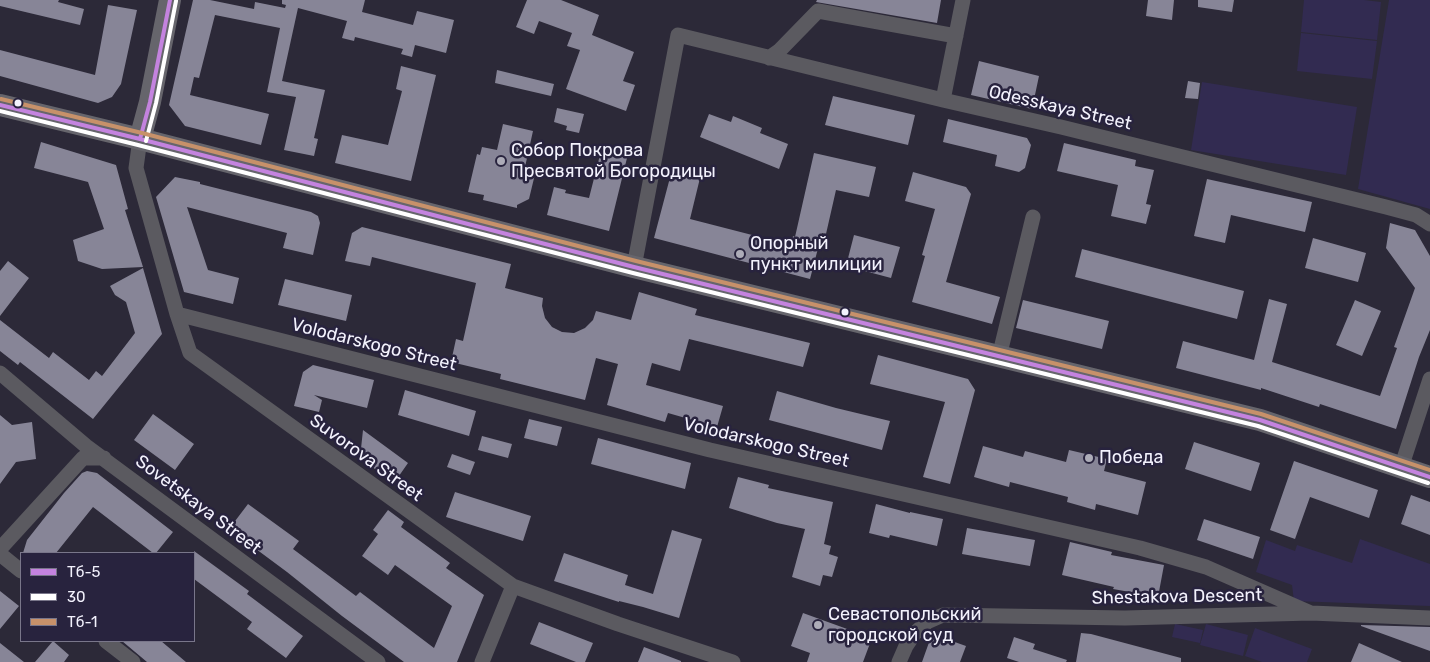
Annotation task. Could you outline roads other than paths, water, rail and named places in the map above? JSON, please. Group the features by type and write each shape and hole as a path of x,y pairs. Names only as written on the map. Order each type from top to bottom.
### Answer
{"main road":[{"path":"140,139 150,102 170,0"},
{"path":"0,105 140,139 634,267 1260,420 1430,478"}],"street":[{"path":"943,100 963,0"},
{"path":"769,58 779,51 818,11 956,36"},
{"name":"Odesskaya Street","path":"634,267 678,36 943,100 1061,126 1394,209 1416,215 1430,224"},
{"name":"Suvorova Street","path":"140,139 136,168 177,314 190,353 513,586 618,624 733,662"},
{"path":"999,357 1033,217"},
{"name":"Volodarskogo Street","path":"177,314 710,450 1140,548 1206,567 1311,613"},
{"name":"Sovetskaya Street","path":"0,373 86,446 378,662"},
{"path":"1401,468 1430,379"},
{"path":"0,548 83,458 104,458"},
{"path":"0,554 20,570"},
{"path":"482,662 513,586"},
{"name":"Shestakova Descent","path":"898,662 914,634 927,622 943,615 1125,618 1311,613 1430,618"},
{"path":"107,642 133,662"}],"place":[{"name":"Собор Покрова Пресвятой Богородицы","path":"501,161"},
{"name":"Опорный пункт милиции","path":"740,254"},
{"name":"Победа","path":"1089,458"},
{"name":"Севастопольский городской суд","path":"818,625"}]}
